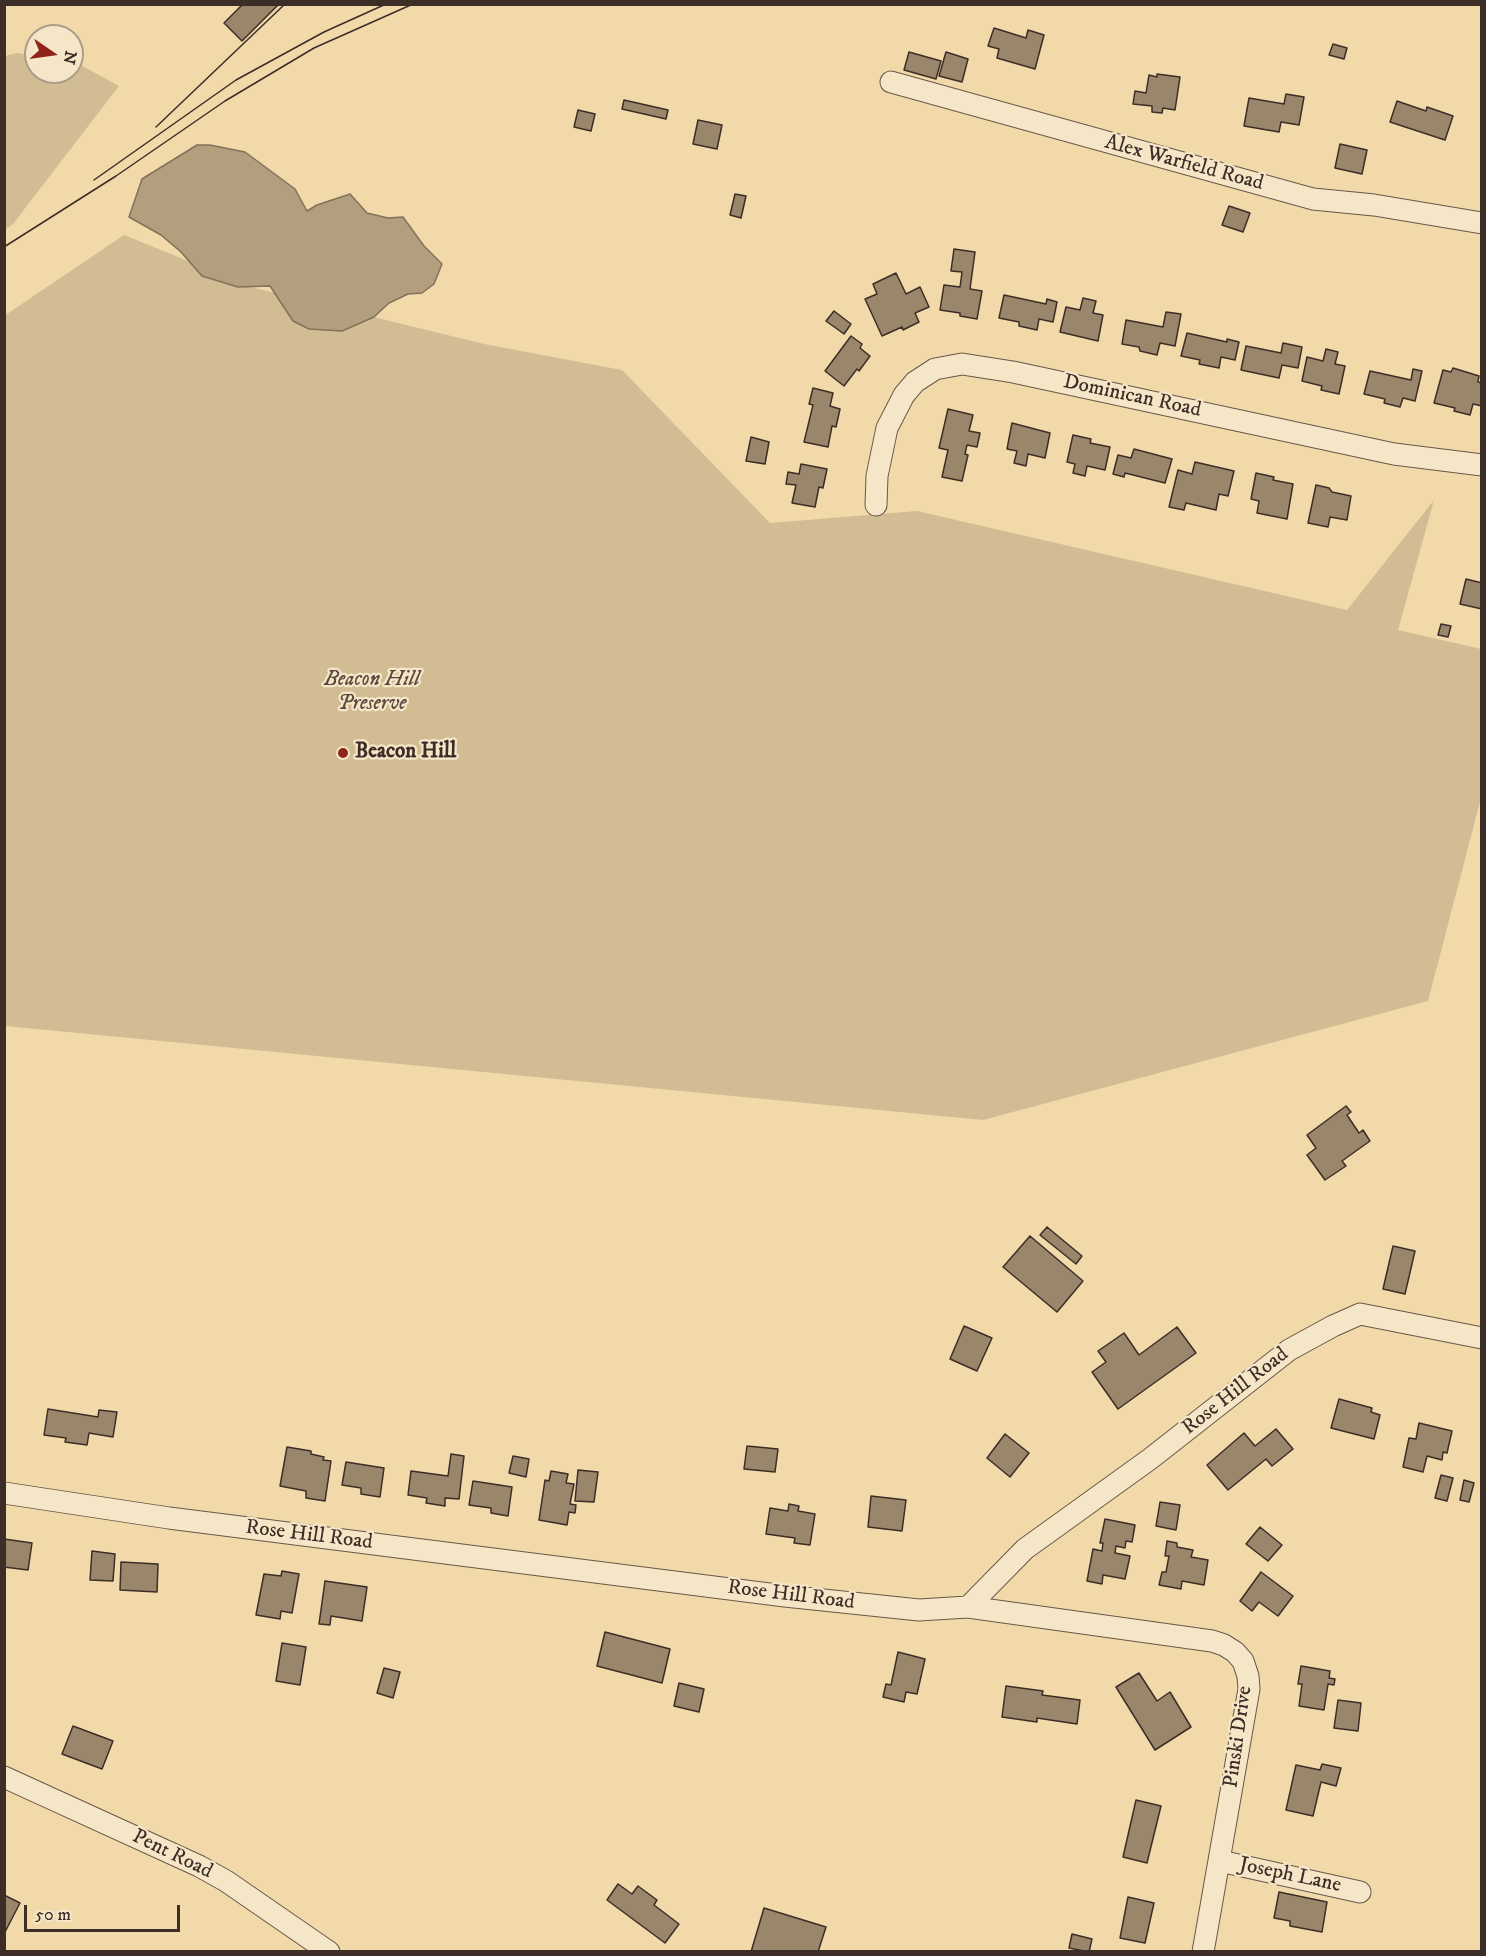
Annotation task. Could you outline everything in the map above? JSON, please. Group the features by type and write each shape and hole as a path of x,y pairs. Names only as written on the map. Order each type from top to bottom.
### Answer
{"street":[{"name":"Alex Warfield Road","path":"891,82 1313,199 1374,205 1482,223"},
{"name":"Dominican Road","path":"876,505 877,476 885,437 894,412 904,395 915,382 935,369 962,364 1014,372 1394,454 1482,465"},
{"name":"Rose Hill Road","path":"4,1493 169,1518 774,1594 919,1610 968,1607 1025,1549 1150,1458 1289,1350 1324,1331 1360,1314 1482,1338"},
{"name":"Pinski Drive","path":"968,1607 1212,1641 1235,1652 1243,1661 1249,1689 1203,1952"},
{"name":"Pent Road","path":"4,1777 199,1866 226,1881 329,1952"},
{"name":"Joseph Lane","path":"1220,1861 1360,1892"}],"green space":[{"path":"24,54 24,84 84,84 84,67 119,86 13,224 5,230 5,56"},
{"name":"Beacon Hill Preserve","path":"124,235 255,288 484,344 622,370 770,523 917,511 1347,610 1434,500 1398,630 1481,649 1482,794 1428,1001 983,1120 5,1026 4,316"}],"shaded area":[{"path":"197,145 210,145 245,152 295,189 307,211 317,205 350,194 367,213 388,218 403,217 424,246 442,264 434,284 422,293 408,294 389,303 374,317 342,331 309,329 293,321 270,286 238,287 202,276 181,252 161,235 129,217 142,179"}],"building":[{"path":"243,4 279,4 242,41 224,23"},
{"path":"994,28 1026,38 1028,30 1044,35 1035,69 997,58 999,49 988,46"},
{"path":"1333,44 1347,48 1344,59 1329,55"},
{"path":"909,52 941,61 936,79 904,70"},
{"path":"946,52 968,59 962,82 939,76"},
{"path":"1157,74 1180,77 1175,110 1163,108 1162,113 1152,112 1152,106 1133,104 1135,91 1146,93 1149,75 1157,77"},
{"path":"1286,94 1304,97 1299,125 1281,122 1279,132 1244,126 1249,98 1284,104"},
{"path":"624,100 668,110 666,119 622,109"},
{"path":"1397,101 1426,111 1427,107 1453,116 1445,140 1390,122"},
{"path":"578,110 595,114 591,131 574,127"},
{"path":"698,120 722,125 717,149 693,144"},
{"path":"1340,144 1367,150 1362,174 1335,168"},
{"path":"735,194 746,196 741,218 730,215"},
{"path":"1229,206 1250,213 1243,232 1222,225"},
{"path":"954,249 975,252 970,289 982,291 977,319 960,316 960,313 940,310 944,285 960,287 962,272 951,271"},
{"path":"896,273 906,294 920,287 929,307 915,313 919,322 903,330 902,327 882,336 865,299 877,294 873,284"},
{"path":"1004,295 1046,304 1047,299 1057,302 1053,322 1039,319 1037,330 1019,326 1019,322 999,318"},
{"path":"1083,298 1096,301 1093,313 1103,315 1098,341 1060,332 1066,307 1080,310"},
{"path":"834,311 851,324 844,334 826,321"},
{"path":"1166,312 1181,314 1175,346 1160,343 1157,355 1140,351 1139,347 1122,344 1126,320 1163,327"},
{"path":"1187,333 1227,342 1227,339 1239,342 1235,360 1221,357 1219,368 1199,364 1200,360 1181,356"},
{"path":"851,336 862,344 860,348 870,356 844,386 825,371"},
{"path":"1283,343 1302,347 1298,368 1282,365 1279,378 1241,370 1246,346 1281,353"},
{"path":"1326,349 1338,352 1335,364 1345,366 1339,394 1321,390 1322,386 1302,381 1307,357 1323,361"},
{"path":"1453,368 1479,376 1478,382 1482,383 1482,406 1473,404 1470,415 1454,411 1455,408 1434,403 1443,370 1451,372"},
{"path":"1413,369 1422,371 1415,401 1403,398 1400,407 1384,403 1385,399 1364,394 1370,371 1411,380"},
{"path":"813,388 833,393 830,406 840,409 836,427 832,426 828,447 804,442 813,405 809,404"},
{"path":"948,409 973,415 969,431 980,433 977,447 967,445 965,454 968,455 962,481 942,477 948,450 939,448"},
{"path":"1012,423 1050,433 1045,458 1028,454 1026,466 1014,463 1017,451 1007,449"},
{"path":"1073,435 1091,439 1090,443 1110,447 1105,470 1087,466 1085,476 1073,473 1075,464 1067,462"},
{"path":"751,437 769,442 765,464 746,461"},
{"path":"1134,449 1172,459 1165,483 1125,473 1124,477 1113,474 1118,455 1131,458"},
{"path":"1195,462 1234,471 1228,496 1219,494 1216,510 1186,503 1184,510 1169,507 1178,470 1192,474"},
{"path":"801,464 827,469 823,488 819,487 815,507 792,503 796,485 786,484 788,472 799,474"},
{"path":"1256,473 1274,477 1273,480 1293,484 1287,519 1257,513 1259,501 1251,499"},
{"path":"1316,485 1329,488 1332,492 1351,496 1347,520 1330,517 1328,527 1308,523"},
{"path":"1466,579 1482,583 1482,609 1460,604"},
{"path":"1441,624 1451,626 1448,637 1438,635"},
{"path":"1346,1106 1351,1112 1347,1115 1359,1133 1363,1130 1370,1141 1342,1161 1346,1166 1325,1180 1307,1155 1316,1148 1307,1135"},
{"path":"1047,1227 1082,1256 1076,1264 1040,1235"},
{"path":"1030,1236 1083,1281 1057,1312 1003,1267"},
{"path":"1393,1246 1415,1251 1405,1294 1383,1289"},
{"path":"964,1326 992,1338 977,1371 950,1359"},
{"path":"1177,1327 1196,1353 1118,1409 1092,1372 1106,1362 1098,1351 1124,1333 1139,1355"},
{"path":"1339,1399 1372,1408 1371,1412 1380,1415 1374,1439 1331,1428"},
{"path":"48,1409 98,1417 99,1410 117,1412 113,1437 89,1433 87,1445 65,1442 66,1438 44,1435"},
{"path":"1419,1423 1452,1431 1447,1453 1443,1452 1442,1460 1427,1456 1423,1472 1403,1467 1409,1438 1416,1439"},
{"path":"1276,1429 1293,1449 1272,1466 1266,1459 1228,1490 1207,1465 1244,1433 1255,1446"},
{"path":"1005,1434 1029,1453 1010,1477 987,1458"},
{"path":"747,1446 778,1449 775,1472 744,1469"},
{"path":"287,1447 311,1451 311,1454 324,1457 323,1460 331,1461 325,1501 306,1498 306,1491 280,1486"},
{"path":"451,1454 464,1456 459,1499 445,1498 445,1506 426,1503 427,1498 408,1495 411,1471 448,1476"},
{"path":"513,1456 529,1459 526,1477 509,1473"},
{"path":"346,1462 384,1468 380,1497 361,1494 361,1488 342,1485"},
{"path":"578,1470 598,1472 594,1502 575,1501"},
{"path":"551,1471 568,1474 566,1483 574,1484 570,1504 576,1505 575,1513 569,1512 567,1525 539,1520 545,1480 549,1481"},
{"path":"1441,1475 1453,1478 1447,1501 1435,1498"},
{"path":"1464,1480 1474,1483 1469,1502 1460,1500"},
{"path":"473,1481 512,1487 508,1516 491,1513 491,1508 469,1505"},
{"path":"871,1496 906,1500 902,1531 868,1527"},
{"path":"1160,1502 1180,1505 1176,1530 1156,1526"},
{"path":"789,1504 799,1506 798,1511 815,1514 810,1545 794,1543 795,1538 766,1534 770,1508 788,1511"},
{"path":"1105,1519 1135,1525 1132,1542 1126,1541 1125,1548 1116,1546 1115,1553 1130,1556 1125,1579 1103,1575 1102,1584 1087,1581 1093,1549 1102,1551 1103,1543 1100,1543"},
{"path":"1260,1527 1282,1545 1268,1561 1246,1544"},
{"path":"4,1539 32,1543 28,1570 4,1567"},
{"path":"1167,1541 1177,1543 1177,1547 1193,1550 1191,1557 1208,1560 1204,1585 1182,1581 1181,1589 1159,1585 1162,1572 1166,1572 1169,1556 1165,1556"},
{"path":"92,1551 115,1554 113,1581 90,1580"},
{"path":"121,1562 158,1564 157,1592 120,1590"},
{"path":"282,1571 299,1574 292,1613 281,1611 280,1619 256,1615 264,1574 281,1576"},
{"path":"1261,1572 1293,1596 1278,1616 1259,1602 1252,1611 1240,1601"},
{"path":"325,1581 367,1587 362,1621 331,1616 330,1625 319,1624"},
{"path":"605,1632 670,1649 662,1683 597,1666"},
{"path":"282,1643 306,1647 300,1685 276,1681"},
{"path":"898,1652 925,1659 917,1694 906,1692 904,1702 883,1697 886,1684 891,1685"},
{"path":"1301,1666 1330,1671 1329,1678 1335,1679 1334,1685 1328,1684 1324,1710 1299,1706 1302,1684 1298,1684"},
{"path":"384,1668 400,1672 393,1698 377,1693"},
{"path":"1139,1673 1157,1701 1170,1692 1191,1727 1155,1750 1116,1687"},
{"path":"679,1683 704,1689 699,1712 674,1706"},
{"path":"1006,1686 1043,1691 1042,1695 1080,1700 1077,1724 1037,1718 1037,1722 1002,1717"},
{"path":"1338,1700 1361,1703 1358,1731 1334,1728"},
{"path":"73,1726 113,1741 102,1769 62,1754"},
{"path":"1322,1764 1341,1768 1336,1786 1321,1782 1313,1816 1286,1810 1296,1765 1320,1770"},
{"path":"1136,1800 1161,1806 1147,1863 1123,1857"},
{"path":"618,1884 632,1894 638,1886 657,1900 654,1905 679,1924 665,1943 607,1900"},
{"path":"1279,1892 1327,1902 1322,1932 1290,1926 1290,1921 1274,1918"},
{"path":"4,1895 20,1903 4,1934"},
{"path":"1128,1897 1154,1903 1145,1943 1120,1938"},
{"path":"764,1908 826,1927 818,1952 751,1952"},
{"path":"1072,1934 1092,1939 1089,1952 1069,1948"}],"tram line":[{"path":"156,127 285,4"},
{"path":"94,180 236,80 324,32 386,4"},
{"path":"4,247 116,176 225,101 314,48 413,4"}],"place":[{"name":"Beacon Hill","path":"343,753"}]}
